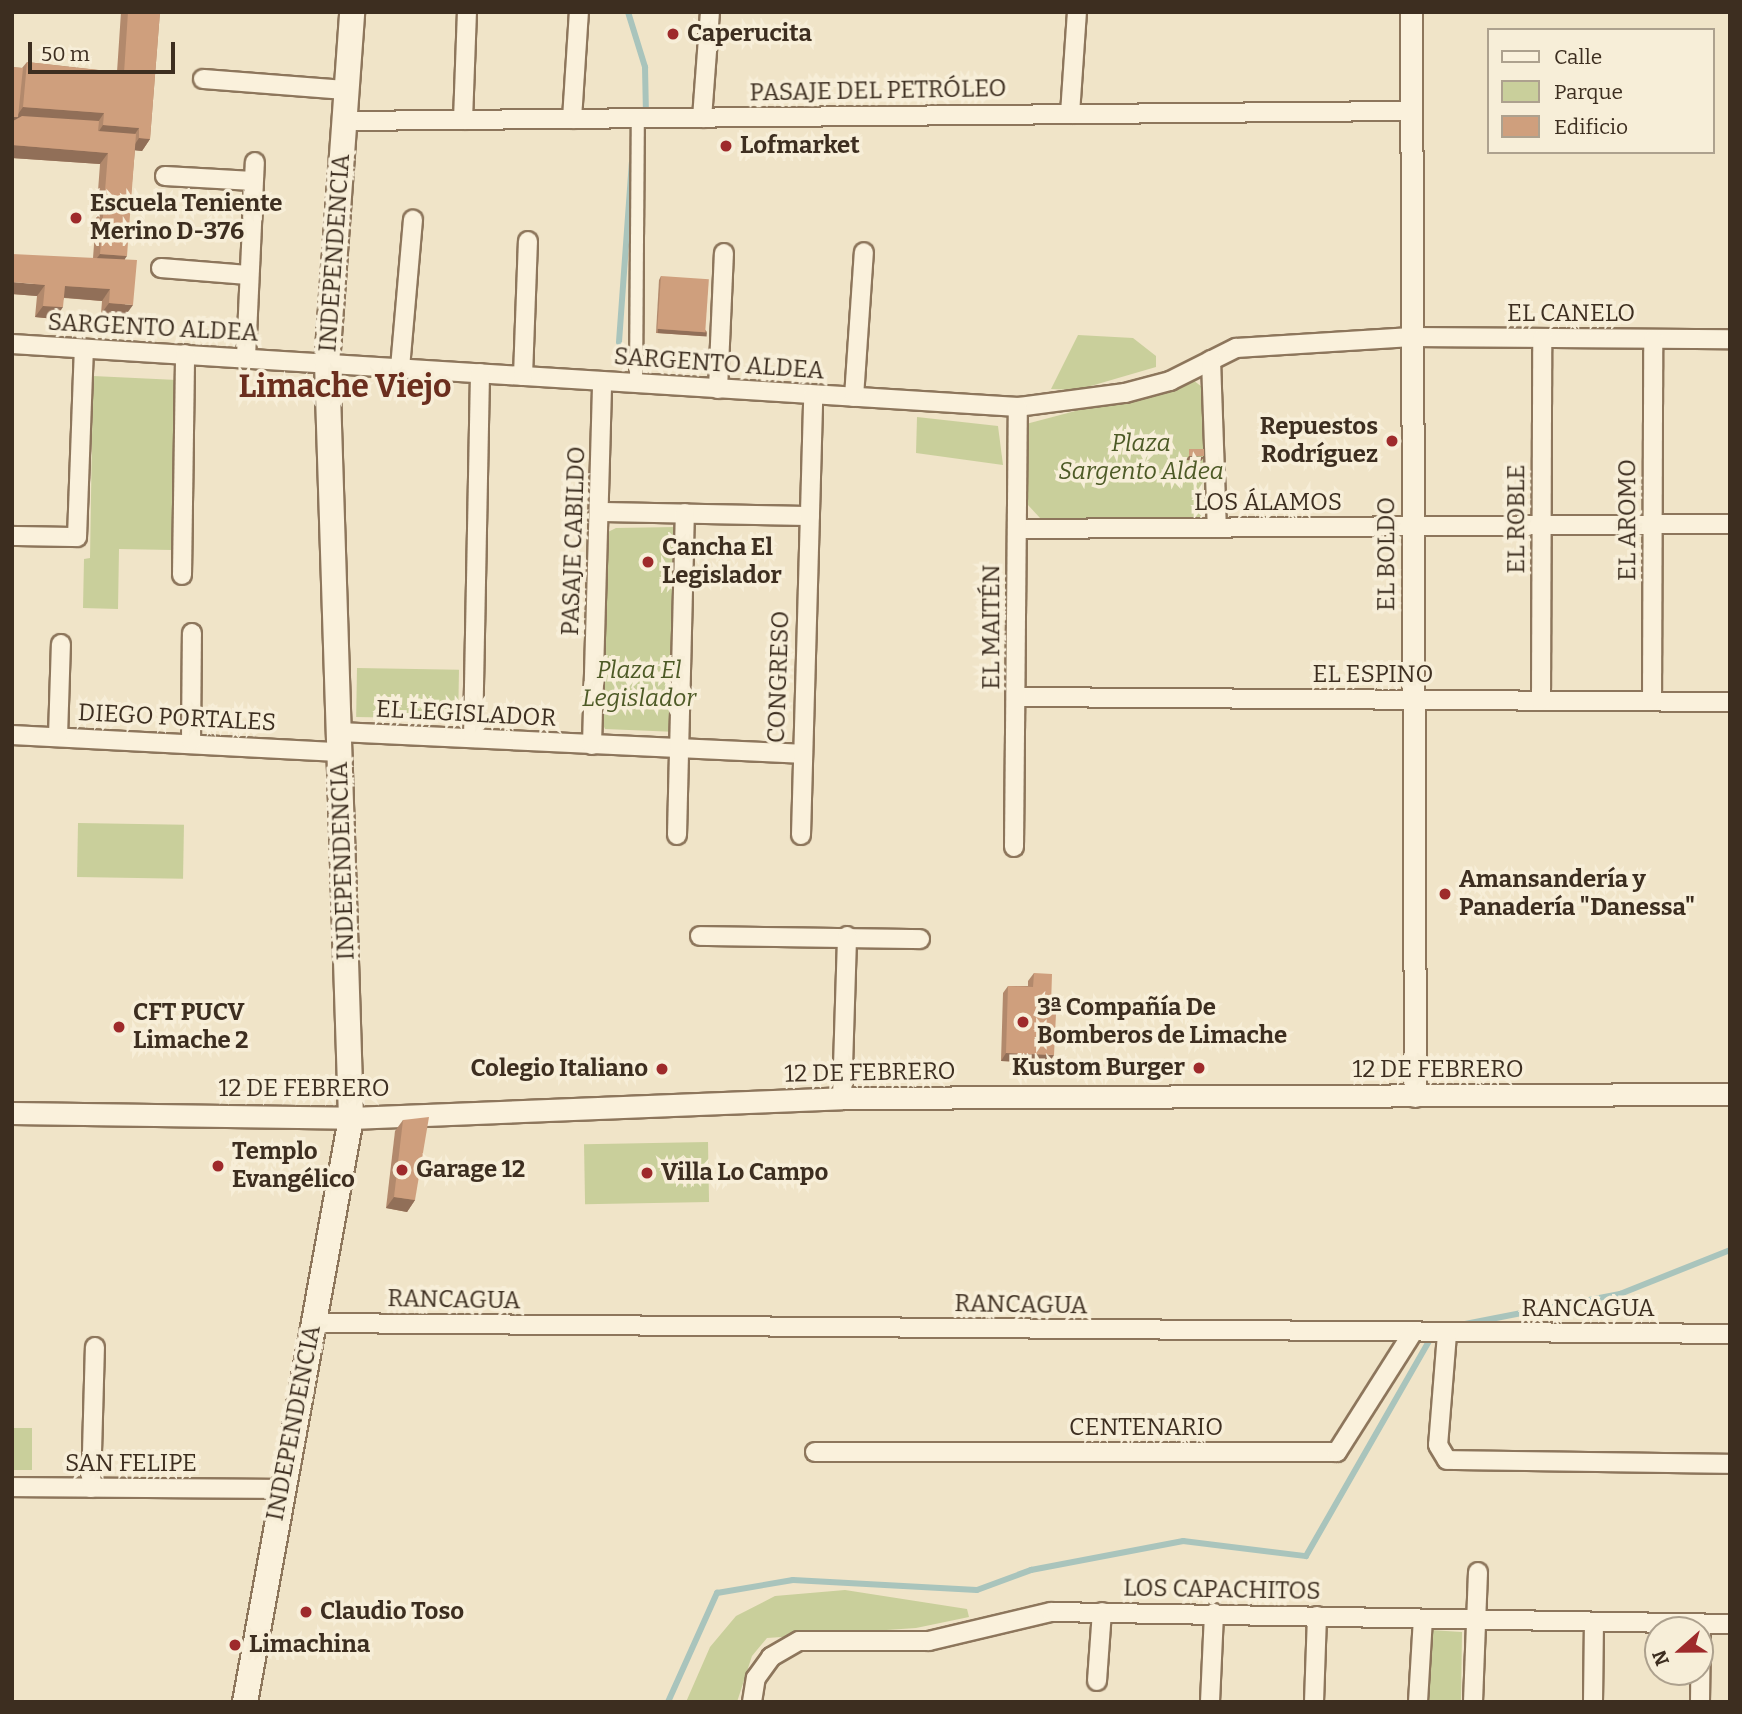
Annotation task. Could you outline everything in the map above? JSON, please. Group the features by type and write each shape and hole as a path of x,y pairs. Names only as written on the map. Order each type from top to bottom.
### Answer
{"main road":[{"name":"INDEPENDENCIA","path":"245,1702 280,1489 351,1118 327,364 352,12"}],"street":[{"path":"463,120 467,12"},
{"path":"572,119 579,12"},
{"path":"702,118 709,12"},
{"path":"1070,114 1077,12"},
{"name":"EL BOLDO","path":"1411,12 1415,1096"},
{"path":"203,79 346,90"},
{"name":"PASAJE DEL PETRÓLEO","path":"344,121 1412,111"},
{"path":"636,383 644,118"},
{"path":"246,357 255,162"},
{"path":"165,176 253,181"},
{"path":"400,368 413,220"},
{"path":"523,376 528,241"},
{"path":"854,397 864,252"},
{"path":"718,388 724,253"},
{"path":"161,268 248,275"},
{"name":"EL CANELO","path":"1412,337 1730,340"},
{"name":"SARGENTO ALDEA","path":"12,344 1018,407 1125,393 1236,348 1412,337"},
{"name":"EL ROBLE","path":"1541,701 1542,338"},
{"name":"EL AROMO","path":"1652,701 1653,339"},
{"path":"12,536 77,537 84,349"},
{"path":"182,575 185,354"},
{"path":"1211,360 1217,528"},
{"path":"473,738 480,373"},
{"name":"PASAJE CABILDO","path":"592,745 602,381"},
{"name":"CONGRESO","path":"801,835 800,754 813,395"},
{"name":"EL MAITÉN","path":"1014,847 1018,407"},
{"path":"600,512 810,516"},
{"path":"677,835 685,513"},
{"name":"LOS ÁLAMOS","path":"1017,529 1730,524"},
{"path":"191,741 192,633"},
{"path":"58,737 61,644"},
{"name":"EL ESPINO","path":"1016,697 1730,702"},
{"name":"DIEGO PORTALES","path":"12,735 191,741 339,742"},
{"name":"EL LEGISLADOR","path":"339,742 473,738 800,754"},
{"path":"700,936 920,939"},
{"path":"842,1098 847,936"},
{"name":"12 DE FEBRERO","path":"12,1113 351,1118 842,1098 1730,1094"},
{"name":"RANCAGUA","path":"313,1323 1431,1334 1730,1334"},
{"path":"1431,1334 1438,1445 1447,1460 1730,1464"},
{"name":"CENTENARIO","path":"815,1452 1337,1452 1431,1334"},
{"path":"91,1488 95,1347"},
{"name":"SAN FELIPE","path":"12,1488 280,1489"},
{"path":"1473,1702 1478,1572"},
{"name":"LOS CAPACHITOS","path":"752,1702 756,1678 771,1657 799,1642 929,1642 1051,1612 1644,1623"},
{"path":"1097,1681 1102,1612"},
{"path":"1210,1702 1214,1614"},
{"path":"1314,1702 1317,1616"},
{"path":"1418,1702 1423,1619"},
{"path":"1593,1702 1594,1622"}],"green space":[{"path":"1078,335 1133,338 1156,356 1156,367 1077,390 1051,389"},
{"path":"93,376 177,380 172,550 119,549 118,609 83,608 84,559 90,558"},
{"name":"Plaza Sargento Aldea","path":"1193,380 1206,390 1202,518 1041,519 1027,504 1026,424"},
{"path":"917,417 998,426 1003,465 916,453"},
{"name":"Plaza El Legislador","path":"675,527 677,732 605,729 600,718 604,534 616,528"},
{"path":"357,668 459,670 458,719 356,717"},
{"path":"78,823 184,825 183,879 77,877"},
{"name":"Villa Lo Campo","path":"708,1142 709,1202 585,1204 584,1144"},
{"path":"12,1428 32,1428 32,1470 12,1470"},
{"path":"845,1590 967,1609 969,1617 916,1628 767,1638 752,1656 737,1702 686,1702 710,1647 736,1616 775,1596"},
{"path":"1430,1630 1462,1632 1461,1702 1421,1702"}],"building":[{"path":"128,12 160,12 150,139 139,138 139,128 103,125 104,113 23,107 27,62 124,73"},
{"path":"12,67 23,68 18,117 12,117"},
{"path":"22,116 99,121 98,131 136,134 127,256 100,254 108,153 12,145 13,121"},
{"path":"12,254 137,260 133,305 109,303 110,289 65,286 63,307 43,306 45,285 12,282"},
{"path":"661,276 709,279 705,332 657,329"},
{"path":"1189,449 1204,449 1204,456 1189,456"},
{"name":"3ª Compañía De Bomberos de Limache","path":"1034,973 1052,974 1051,1006 1045,1005 1044,1014 1056,1014 1054,1055 1006,1053 1008,986 1033,987"},
{"name":"Garage 12","path":"429,1117 415,1200 394,1197 403,1120"}],"waterway":[{"path":"628,12 645,67 646,116"},
{"path":"619,342 632,162"},
{"path":"1460,1325 1620,1294 1730,1250"},
{"path":"668,1702 717,1593 793,1580 977,1590 1031,1570 1183,1541 1306,1556 1432,1336"}],"place":[{"name":"Caperucita","path":"673,34"},
{"name":"Lofmarket","path":"726,146"},
{"name":"Escuela Teniente Merino D-376","path":"76,218"},
{"name":"Repuestos Rodríguez","path":"1392,441"},
{"name":"Cancha El Legislador","path":"648,562"},
{"name":"Amansandería y Panadería \"Danessa\"","path":"1445,894"},
{"name":"3ª Compañía De Bomberos de Limache","path":"1023,1022"},
{"name":"CFT PUCV Limache 2","path":"119,1027"},
{"name":"Kustom Burger","path":"1199,1068"},
{"name":"Colegio Italiano","path":"662,1069"},
{"name":"Templo Evangélico","path":"218,1166"},
{"name":"Garage 12","path":"402,1170"},
{"name":"Villa Lo Campo","path":"647,1173"},
{"name":"Claudio Toso","path":"306,1612"},
{"name":"Limachina","path":"235,1645"}],"district":[{"name":"Limache Viejo","path":"345,386"}]}
